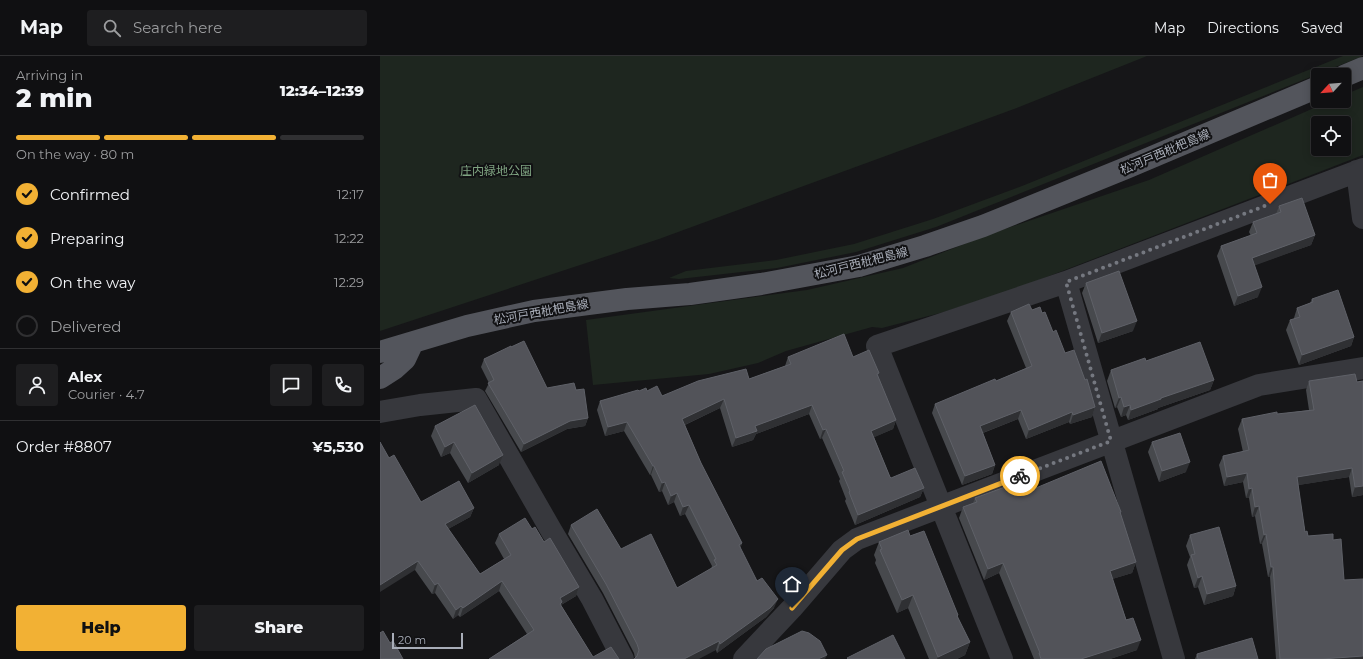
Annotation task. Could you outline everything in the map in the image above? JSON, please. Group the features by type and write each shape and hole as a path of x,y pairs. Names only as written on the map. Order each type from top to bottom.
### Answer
{"main road":[{"path":"1351,73 1363,68"},
{"name":"松河戸西枇杷島線","path":"380,352 467,326 534,311 627,299 729,289 859,266 984,226 1311,90"},
{"path":"380,378 394,369 405,359 413,342"}],"street":[{"path":"1002,659 877,346 1066,282 1360,170 1363,218"},
{"path":"1066,282 1174,659"},
{"path":"744,659 792,608 842,550 857,539 1111,441 1259,386 1363,368"},
{"path":"380,412 420,405 476,399 592,599 623,659"}],"green space":[{"name":"庄内緑地公園","path":"380,56 1147,56 1014,109 659,239 380,331"},
{"path":"1343,56 1363,56 1333,68 1313,68"},
{"path":"1311,69 1311,77 936,227 856,252 777,268 679,279 669,278 686,271 776,260 854,244 933,219 1022,186"},
{"path":"1363,87 1363,155 1026,285 944,312 882,328 872,327 786,351 758,363 709,374 593,385 586,320 807,290 903,268 990,234 1149,180 1314,108 1351,108 1351,92"}],"building":[{"path":"1302,198 1315,235 1252,258 1262,287 1238,296 1221,246 1257,233 1253,222 1281,212 1279,206"},
{"path":"1119,271 1137,321 1102,333 1086,283"},
{"path":"1338,290 1354,337 1302,355 1290,320 1300,317 1297,308 1313,302 1312,299"},
{"path":"1029,304 1032,310 1040,307 1042,313 1045,312 1053,332 1056,330 1065,353 1074,350 1085,380 1087,379 1095,407 1073,415 1072,412 1029,430 1021,410 980,426 995,465 965,476 935,404 995,379 996,381 1032,366 1011,312"},
{"path":"844,334 853,357 869,350 896,420 871,431 890,477 891,478 915,468 924,488 858,515 842,472 844,471 826,429 823,430 812,405 755,426 757,431 736,438 724,399 682,419 701,463 742,543 739,545 757,581 762,578 778,599 770,608 720,644 719,641 684,659 634,659 639,650 637,644 606,584 571,525 597,509 621,549 651,534 677,588 717,565 714,560 716,559 689,505 683,507 677,493 671,496 665,482 662,483 654,466 627,422 608,427 600,401 646,388 647,391 657,386 662,396 698,381 746,369 749,379 791,364 788,357"},
{"path":"524,341 547,388 574,383 576,390 584,389 588,418 570,421 524,444 488,383 494,380 484,359"},
{"path":"1200,342 1214,380 1131,410 1130,405 1124,407 1121,397 1119,398 1111,370 1145,358 1146,361"},
{"path":"1355,374 1357,382 1363,381 1363,486 1355,487 1352,468 1297,477 1305,532 1307,531 1308,536 1333,534 1333,540 1341,539 1344,580 1363,579 1363,656 1322,659 1280,659 1273,567 1271,567 1266,534 1264,535 1259,506 1255,507 1252,488 1249,489 1247,473 1227,477 1223,456 1249,450 1242,419 1277,412 1277,414 1314,410 1309,381"},
{"path":"475,405 503,455 472,473 454,442 445,447 435,426"},
{"path":"1180,433 1190,462 1162,471 1152,442"},
{"path":"380,442 389,458 394,455 421,502 459,481 474,508 445,524 480,574 511,555 499,534 525,518 532,529 535,527 544,542 550,538 579,587 560,598 562,602 560,604 593,657 611,647 619,659 489,659 534,630 502,581 463,608 461,606 456,610 438,583 435,585 418,561 380,585"},
{"path":"1101,461 1121,512 1136,562 1110,571 1126,620 1133,618 1141,640 1081,659 1041,659 1040,653 1003,563 988,569 963,507 977,502 975,498 1005,487 1005,489 1027,480 1031,490"},
{"path":"1219,527 1236,586 1207,594 1202,576 1198,578 1191,555 1195,554 1190,535"},
{"path":"908,530 910,536 924,531 958,615 957,616 970,642 938,657 913,595 902,600 880,550 882,549 879,542"},
{"path":"383,631 390,643 393,641 403,659 380,659 380,633"},
{"path":"802,631 809,633 820,641 827,655 818,659 757,659 766,649"},
{"path":"893,635 905,659 847,658"},
{"path":"1252,638 1258,659 1198,659 1197,654"}],"way so far":[{"path":"1020,476 1111,441 1066,282 1270,204"}],"route":[{"path":"792,608 842,550 857,539 1020,476"}]}
